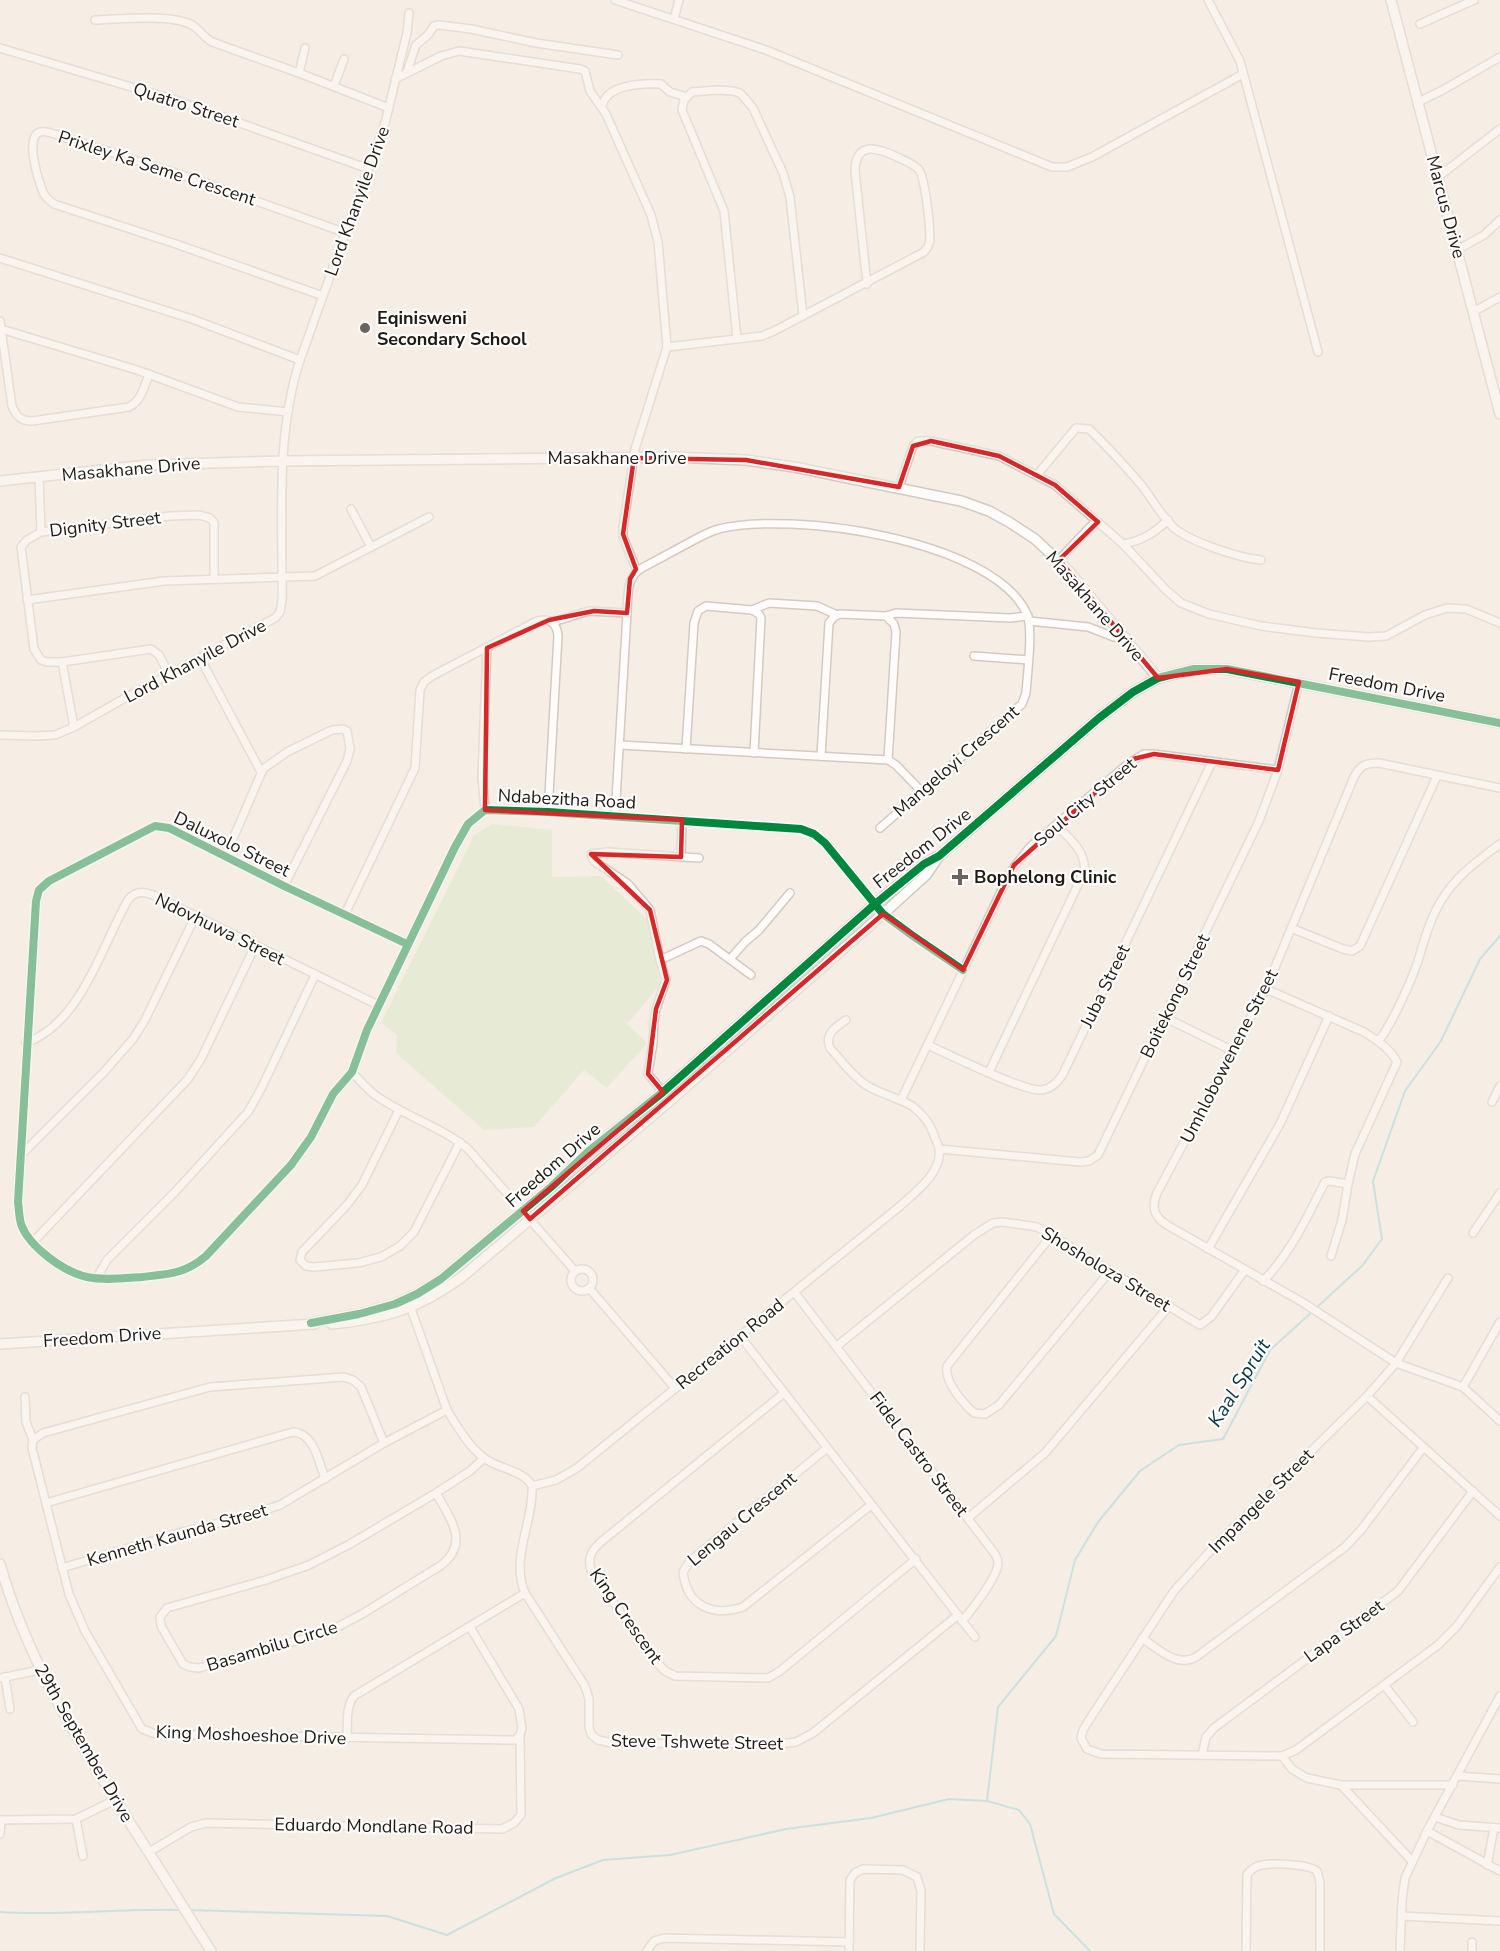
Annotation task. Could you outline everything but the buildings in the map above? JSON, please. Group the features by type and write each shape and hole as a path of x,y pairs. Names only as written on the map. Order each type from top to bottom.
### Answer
{"street":[{"path":"615,0 766,50 1052,167 1067,167 1092,157 1244,74"},
{"path":"674,19 679,0"},
{"path":"1208,0 1238,56 1244,74 1318,352"},
{"name":"Marcus Drive","path":"1391,0 1500,414"},
{"path":"1420,24 1474,0"},
{"name":"Lord Khanyile Drive","path":"0,735 55,735 74,727 275,618 280,612 282,604 283,461 292,385 389,108 408,30 409,14"},
{"path":"95,20 160,18 181,21 195,26 212,42 389,108"},
{"path":"407,72 416,45 428,35 434,26 438,25 618,55"},
{"name":"Quatro Street","path":"0,48 175,100 369,169"},
{"path":"299,73 305,48"},
{"path":"395,79 445,54 459,51 580,69 586,72 590,91 602,107 651,215 656,230 661,266 667,347 634,458 623,534 637,571"},
{"path":"1418,102 1500,57"},
{"path":"334,86 344,59"},
{"path":"602,107 603,100 609,94 633,84 661,84 670,92 687,97"},
{"path":"737,339 724,211 682,106 687,97 699,91 733,91 743,95 753,108 783,173 790,197 803,316"},
{"path":"1438,177 1500,129"},
{"name":"Prixley Ka Seme Crescent","path":"323,296 54,204 45,196 40,185 33,157 33,140 37,134 42,132 63,137 194,179 346,233"},
{"path":"667,347 767,334 867,284 924,252 930,240 921,173 903,160 869,148 857,157 855,171 867,284"},
{"path":"1457,250 1484,235 1500,220"},
{"path":"0,258 183,316 300,360"},
{"path":"1473,312 1500,297"},
{"path":"149,374 141,396 129,407 32,422 25,421 16,414 12,406 1,325 149,374 238,407 288,412"},
{"path":"1037,475 1076,428 1089,429 1121,461 1168,520 1187,536 1248,559 1261,560"},
{"path":"899,487 913,446 921,441 999,456 1056,485 1123,544 1181,603 1209,614 1261,626 1316,633 1386,636 1425,615 1447,608 1466,609 1500,623"},
{"name":"Masakhane Drive","path":"0,481 147,465 283,461 673,457 746,460 794,467 961,501 989,512 1028,534 1059,560 1126,637 1158,678"},
{"path":"39,477 41,532"},
{"path":"351,509 371,547"},
{"name":"Dignity Street","path":"169,674 159,655 151,649 62,662 47,662 37,656 34,649 21,547 27,540 41,532 162,517 199,515 214,523 214,579"},
{"path":"27,600 164,581 307,577 320,574 429,518"},
{"path":"1123,544 1136,542 1152,534 1168,520"},
{"path":"1059,560 1091,526 1098,522"},
{"path":"615,817 630,579 637,571 718,529 776,524 815,525 935,549 984,572 1003,586 1023,607 1028,618"},
{"path":"752,610 769,603 817,606 837,615 885,616 896,613 1028,618 1088,627 1114,637 1126,637"},
{"path":"686,749 694,623 697,614 706,606 752,610 760,615 762,621 754,753"},
{"path":"553,622 589,611 627,613"},
{"path":"821,756 828,629 831,621 837,615"},
{"path":"885,616 894,624 896,632 888,760"},
{"name":"Mangeloyi Crescent","path":"880,828 1020,707 1026,693 1028,618"},
{"path":"345,914 415,768 422,686 432,676 541,620 553,622 558,629 548,812"},
{"path":"485,810 482,776 487,648"},
{"path":"974,656 1028,660"},
{"path":"200,658 261,772"},
{"path":"62,662 74,727"},
{"name":"Freedom Drive","path":"0,1344 311,1323 329,1325 393,1314 441,1279 523,1211 589,1151 663,1092 875,904 926,863 939,856 1100,718 1133,692 1158,678 1194,669 1227,669 1500,723"},
{"name":"Boitekong Street","path":"939,1149 1080,1162 1087,1162 1094,1158 1104,1145 1259,821 1278,770 1299,682"},
{"path":"226,855 261,772 287,752 332,730 343,729 348,733 350,749 347,761 284,886"},
{"path":"620,745 888,760 896,765 922,792"},
{"name":"Soul City Street","path":"902,1100 1014,865 1025,852 1129,763 1144,754 1278,770"},
{"name":"Juba Street","path":"928,1045 1026,1088 1049,1089 1060,1079 1212,762"},
{"name":"Umhlobowenene Street","path":"1463,1387 1396,1363 1302,1302 1244,1271 1159,1219 1154,1210 1154,1201 1266,989 1354,777 1362,766 1379,763 1500,788"},
{"path":"1291,928 1343,950 1352,951 1360,946 1437,776"},
{"name":"Ndabezitha Road","path":"352,1072 362,1040 378,1005 465,828 485,810 682,820 794,828 807,831 825,843 883,914 963,970"},
{"path":"681,857 682,820"},
{"name":"Daluxolo Street","path":"352,1072 333,1094 306,1144 291,1165 198,1262 187,1269 174,1273 115,1279 96,1279 78,1275 53,1261 33,1242 21,1225 18,1202 36,901 37,894 43,886 155,826 169,828 407,944"},
{"path":"989,1072 1084,872 1082,853 1057,826"},
{"path":"1376,1040 1384,1035 1397,1008 1418,962 1430,924 1442,899 1473,864 1500,844"},
{"path":"663,1092 648,1074 657,1005 666,980 653,920 648,907 628,884 596,863 591,854 607,852 699,858"},
{"name":"Freedom Drive","path":"409,1303 437,1294 462,1277 672,1099 883,914 926,875 939,856"},
{"name":"Ndovhuwa Street","path":"27,1043 42,1035 59,1021 84,989 125,905 135,893 143,892 378,1005"},
{"path":"730,959 759,930 790,893"},
{"path":"22,1154 134,1039 195,917"},
{"path":"660,960 701,940 751,975"},
{"path":"33,1242 188,1079 201,1059 255,946"},
{"path":"96,1279 107,1260 175,1192 248,1112 315,975"},
{"path":"1266,989 1364,1032 1394,1057 1396,1065 1359,1144 1348,1184 1342,1220 1331,1256"},
{"path":"1208,1249 1280,1124 1329,1016"},
{"path":"1164,1017 1233,1051"},
{"path":"846,1020 830,1033 828,1042 830,1048 865,1084 913,1107 930,1126 939,1149"},
{"path":"352,1072 370,1091 399,1110 447,1133 460,1142 484,1165 575,1271"},
{"path":"1492,1102 1500,1086"},
{"path":"399,1110 362,1185 347,1205 302,1252 300,1260 303,1264 314,1267 370,1261 391,1253 414,1232 460,1142"},
{"name":"Recreation Road","path":"532,1486 556,1480 577,1468 795,1293 919,1189 935,1169 939,1149"},
{"path":"1263,1281 1289,1248 1325,1182 1348,1184"},
{"path":"1473,1233 1500,1193"},
{"name":"Shosholoza Street","path":"837,1346 989,1224 1003,1222 1031,1226 1052,1236 1195,1324 1203,1324 1211,1317 1244,1271"},
{"path":"1052,1236 947,1366 946,1374 949,1382 974,1413 985,1414 999,1405 1110,1271"},
{"path":"583,1269 590,1273 593,1281 589,1288 581,1291 573,1287 571,1279 575,1271 583,1269"},
{"name":"Impangele Street","path":"1202,1755 1093,1753 1082,1744 1081,1738 1083,1730 1173,1591 1367,1396 1396,1363 1448,1278"},
{"path":"589,1288 675,1388"},
{"name":"Fidel Castro Street","path":"795,1293 995,1554 998,1565 978,1602 960,1618"},
{"path":"409,1303 447,1410 454,1423 484,1458 527,1479 532,1486"},
{"path":"968,1518 1045,1453 1168,1306"},
{"path":"1500,1322 1463,1387 1500,1421"},
{"path":"741,1336 975,1637"},
{"path":"33,1440 43,1433 210,1387 344,1377 353,1380 361,1387 384,1443"},
{"name":"King Crescent","path":"784,1393 591,1552 589,1563 591,1570 650,1655 665,1671 675,1676 768,1678 780,1671 916,1559"},
{"path":"1367,1396 1500,1516"},
{"name":"King Moshoeshoe Drive","path":"25,1397 26,1425 33,1440 32,1448 69,1594 85,1631 145,1732 514,1740 520,1735"},
{"name":"Kenneth Kaunda Street","path":"62,1568 280,1505 384,1443 447,1410"},
{"path":"46,1503 293,1432 302,1433 309,1439 326,1479"},
{"name":"Lengau Crescent","path":"827,1448 690,1561 683,1572 685,1585 695,1600 701,1606 715,1610 734,1610 743,1607 871,1505"},
{"path":"1142,1638 1177,1660 1185,1662 1196,1657 1351,1541 1424,1448"},
{"name":"Basambilu Circle","path":"436,1492 454,1525 457,1538 452,1556 440,1566 362,1614 327,1632 199,1668 187,1666 178,1657 160,1623 160,1617 167,1608 266,1580 309,1565 350,1544 436,1492 470,1471 484,1458"},
{"name":"Steve Tshwete Street","path":"532,1486 520,1581 525,1593 585,1686 589,1700 589,1727 591,1734 598,1740 612,1743 780,1744 796,1742 813,1733 960,1618"},
{"name":"Lapa Street","path":"1202,1755 1206,1737 1214,1728 1398,1591 1473,1491"},
{"name":"29th September Drive","path":"0,1564 16,1614 40,1670 67,1721 211,1951"},
{"path":"1202,1755 1282,1756 1296,1750 1433,1649 1450,1633 1500,1567"},
{"path":"348,1738 348,1709 354,1696 525,1593"},
{"path":"470,1627 519,1709 522,1728 520,1735"},
{"path":"10,1709 2,1678 40,1670"},
{"path":"1385,1686 1413,1722"},
{"path":"1400,1951 1402,1889 1405,1878 1427,1831 1500,1696"},
{"name":"Eduardo Mondlane Road","path":"149,1852 191,1827 206,1823 502,1829 514,1823 521,1815 520,1735"},
{"path":"1282,1756 1298,1774 1341,1785 1453,1785"},
{"path":"1458,1776 1500,1779"},
{"path":"1341,1785 1413,1861"},
{"path":"0,1834 0,1820 76,1819 116,1800"},
{"path":"1435,1817 1459,1824 1497,1828 1487,1865"},
{"path":"76,1819 83,1856"},
{"path":"1427,1831 1500,1871"},
{"path":"1246,1951 1247,1875 1255,1867 1268,1864 1306,1866 1317,1871 1320,1882 1320,1951"},
{"path":"849,1951 849,1884 852,1876 863,1869 903,1870 920,1881 920,1951"},
{"path":"1401,1916 1500,1921"},
{"path":"647,1951 654,1941 664,1938 849,1942"},
{"path":"1472,1942 1472,1951"}],"highlighted area":[{"path":"931,441 999,456 1055,485 1098,522 1059,560 1158,678 1227,669 1299,682 1278,770 1154,754 1133,759 1014,865 963,970 883,914 530,1219 523,1211 663,1092 648,1074 656,1009 667,980 650,910 591,854 681,857 682,820 485,810 487,648 549,620 594,611 627,613 630,579 636,569 623,534 634,458 746,460 899,487 913,446"}],"green space":[{"path":"492,824 552,830 552,877 601,876 649,921 660,985 627,1024 647,1043 607,1088 584,1070 534,1127 484,1130 396,1053 397,1035 381,1023 474,835"}],"waterway":[{"name":"Kaal Spruit","path":"1316,1308 1362,1266 1382,1239 1373,1181 1405,1091 1441,1041 1480,959 1500,936"},
{"name":"Kaal Spruit","path":"1090,1951 1054,1914 1030,1824 1019,1810 987,1801 998,1707 1056,1636 1075,1560 1098,1522 1140,1471 1179,1445 1223,1439 1270,1350 1312,1312"},
{"path":"189,1910 387,1916 447,1935 556,1878 603,1860 670,1855 786,1829 871,1818 949,1799 987,1801"},
{"path":"0,1912 180,1910"}],"cycle path":[{"path":"311,1323 359,1314 395,1304 441,1279 551,1187 589,1151 663,1092 875,904 924,864 939,856 1099,718 1133,692 1158,678 1194,669 1227,669 1500,723"},
{"path":"407,944 169,828 155,826 49,881 39,890 36,901 18,1202 21,1224 31,1241 39,1250 68,1270 101,1279 142,1277 176,1272 206,1256 291,1165 311,1137 333,1094 352,1072 367,1030 455,847 468,824 485,810 801,829 814,834 825,843 883,914 963,970"}],"place":[{"name":"Eqinisweni Secondary School","path":"365,328"},
{"name":"Bophelong Clinic","path":"960,877"}]}
